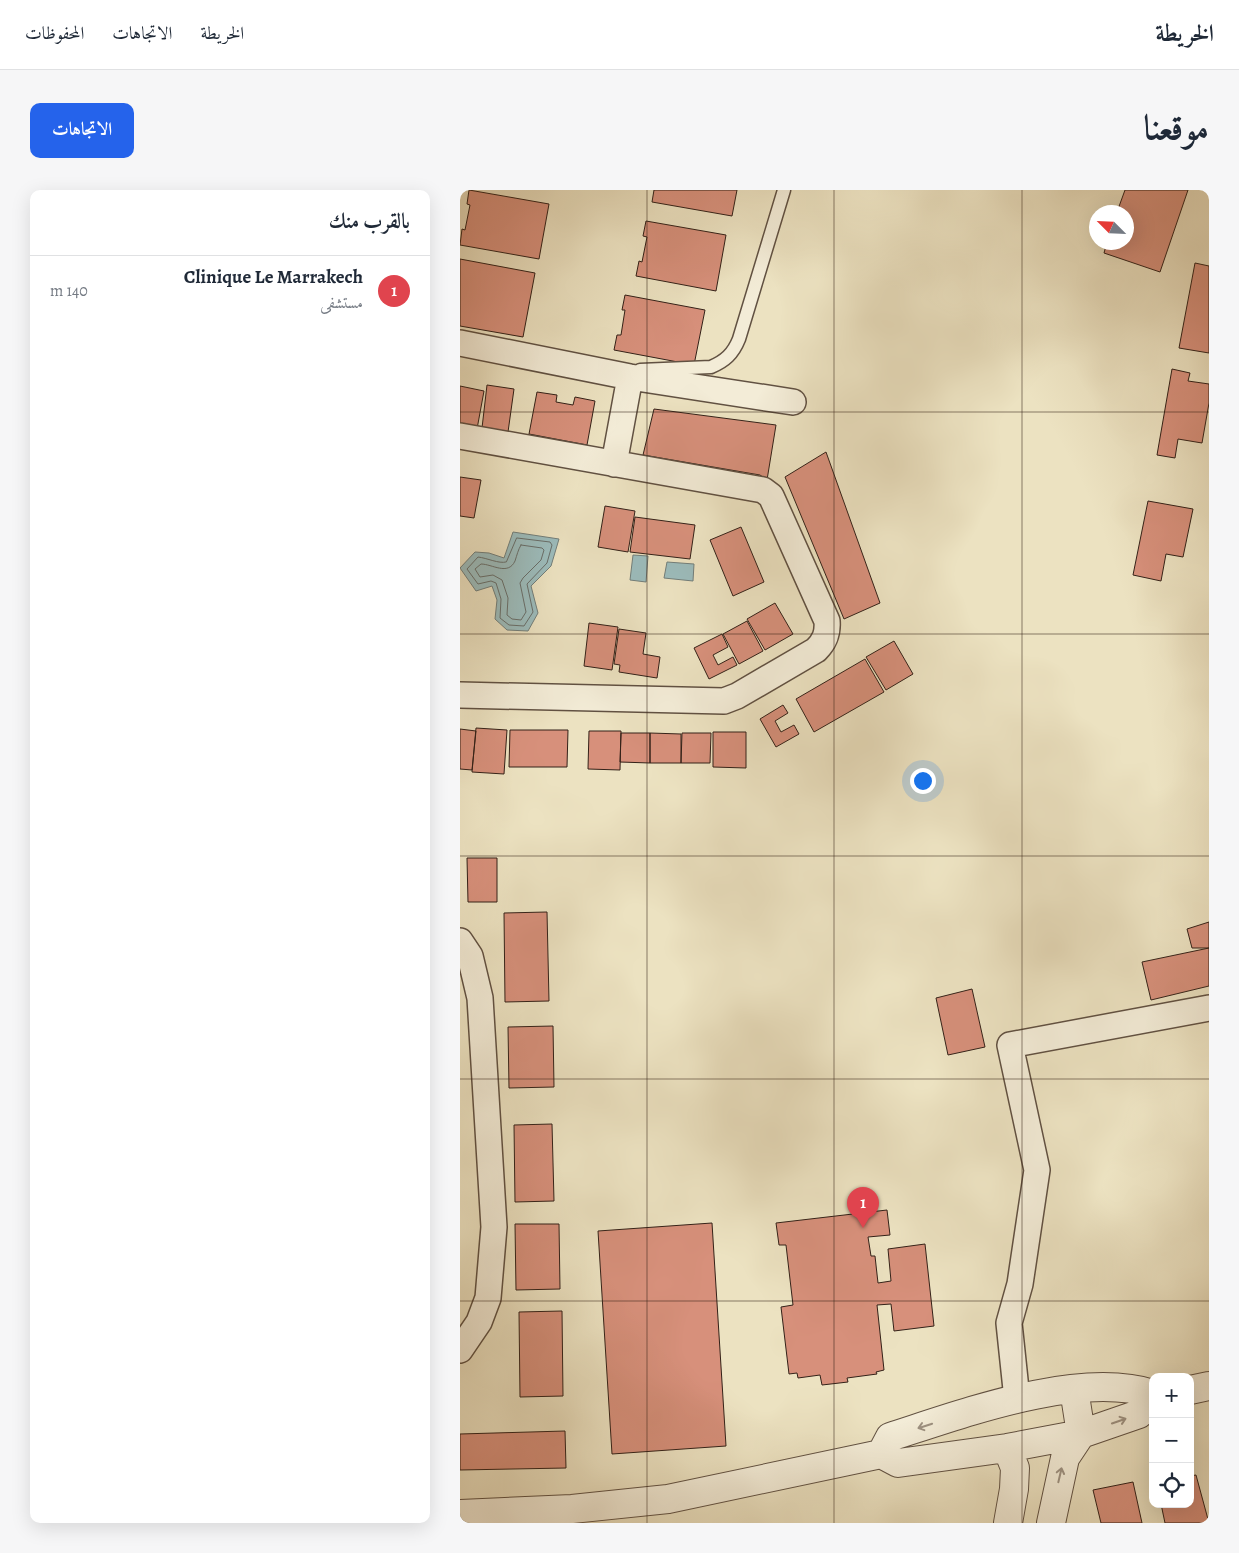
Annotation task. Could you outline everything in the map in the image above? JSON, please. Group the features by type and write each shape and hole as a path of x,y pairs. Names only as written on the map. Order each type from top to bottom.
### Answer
{"street":[{"path":"460,343 630,377 793,402"},
{"path":"614,464 630,377"},
{"path":"460,436 763,490 772,496 827,621 828,630 822,644 816,650 737,696 724,701 460,695"},
{"path":"460,941 470,956 480,998 494,1228 488,1298 479,1322 460,1350"},
{"path":"1017,1399 1009,1322 1020,1284 1037,1170 1010,1045 1209,1008"},
{"path":"1194,1389 1209,1386"},
{"path":"1051,1523 1064,1458 1081,1434 1074,1389"},
{"path":"881,1454 890,1437 960,1414 1017,1399 1074,1389 1136,1389 1149,1393"},
{"path":"460,1514 572,1516 668,1499 881,1454 898,1463 1006,1448 1081,1434 1139,1414 1149,1405"},
{"path":"960,1414 968,1453"},
{"path":"1006,1448 1015,1468 1014,1489 1008,1523"}],"lane":[{"path":"630,377 640,370 646,369 711,367 720,363 735,349 784,190"}],"water":[{"path":"513,532 559,539 551,566 531,586 538,613 528,631 507,630 495,619 497,600 492,586 476,591 460,568 475,552 489,553 504,558"},
{"path":"633,555 648,556 646,582 630,580"},
{"path":"667,562 694,564 693,581 664,578"}],"building":[{"path":"469,190 549,204 539,259 460,245 462,229 465,230 470,205 467,204"},
{"path":"654,190 737,190 732,216 652,202"},
{"path":"1125,190 1188,190 1160,272 1104,253 1105,250 1134,250 1134,205 1120,205"},
{"path":"646,221 726,235 716,291 636,276 639,261 642,262 647,237 643,236"},
{"path":"460,259 535,273 523,337 460,326"},
{"path":"1195,263 1209,266 1209,353 1179,348"},
{"path":"625,295 705,310 694,365 614,350 617,335 621,335"},
{"path":"1172,369 1190,373 1188,381 1209,384 1209,403 1202,443 1178,439 1175,458 1157,455"},
{"path":"487,385 514,389 508,432 482,428"},
{"path":"460,386 484,391 477,429 460,425"},
{"path":"537,392 557,395 556,402 573,405 575,397 595,401 587,445 529,434"},
{"path":"654,409 776,425 767,480 760,475 643,455"},
{"path":"826,452 880,603 844,619 785,477"},
{"path":"460,477 481,480 474,518 460,516"},
{"path":"1148,501 1193,509 1183,557 1166,554 1161,581 1133,575"},
{"path":"605,506 635,511 628,552 598,547"},
{"path":"635,517 695,525 690,559 630,552"},
{"path":"741,527 764,582 733,596 710,540"},
{"path":"775,603 793,634 765,650 747,619"},
{"path":"747,621 763,651 739,664 723,634"},
{"path":"589,623 618,627 612,670 584,666"},
{"path":"619,629 646,633 643,654 660,657 657,678 619,672 620,665 614,664"},
{"path":"722,634 728,647 713,655 718,665 733,657 737,665 709,679 694,648"},
{"path":"894,641 913,674 886,690 866,657"},
{"path":"865,659 884,692 814,732 796,699"},
{"path":"783,705 788,713 775,721 781,732 794,725 799,734 776,747 760,719"},
{"path":"476,728 507,730 504,774 472,772"},
{"path":"460,729 476,731 472,770 460,769"},
{"path":"510,730 568,730 567,767 509,767"},
{"path":"589,731 621,731 620,770 588,769"},
{"path":"713,732 746,732 746,768 713,767"},
{"path":"621,733 650,733 650,763 620,762"},
{"path":"650,733 681,734 681,763 650,763"},
{"path":"682,733 711,733 710,763 681,763"},
{"path":"467,858 497,858 497,902 468,902"},
{"path":"547,912 549,1001 505,1002 504,913"},
{"path":"1209,922 1209,948 1192,948 1187,929"},
{"path":"1209,948 1209,986 1151,1000 1142,962"},
{"path":"972,989 985,1047 948,1055 936,998"},
{"path":"553,1026 554,1087 509,1088 508,1027"},
{"path":"552,1124 554,1201 515,1202 514,1125"},
{"path":"887,1210 890,1235 868,1237 871,1256 875,1256 878,1283 891,1281 888,1249 925,1244 934,1326 894,1331 891,1304 877,1305 884,1370 876,1372 877,1374 847,1378 848,1382 822,1385 820,1375 798,1378 797,1373 789,1374 781,1307 793,1305 786,1245 779,1245 776,1223"},
{"path":"712,1223 726,1446 612,1454 598,1231"},
{"path":"515,1224 559,1224 560,1289 516,1290"},
{"path":"562,1311 563,1396 520,1397 519,1312"},
{"path":"565,1431 566,1468 460,1470 460,1434"},
{"path":"1194,1475 1196,1475 1209,1523 1165,1523 1162,1508 1194,1508"},
{"path":"1133,1482 1142,1523 1101,1523 1093,1490"}],"place":[{"name":"Clinique Le Marrakech","path":"863,1228"}]}
